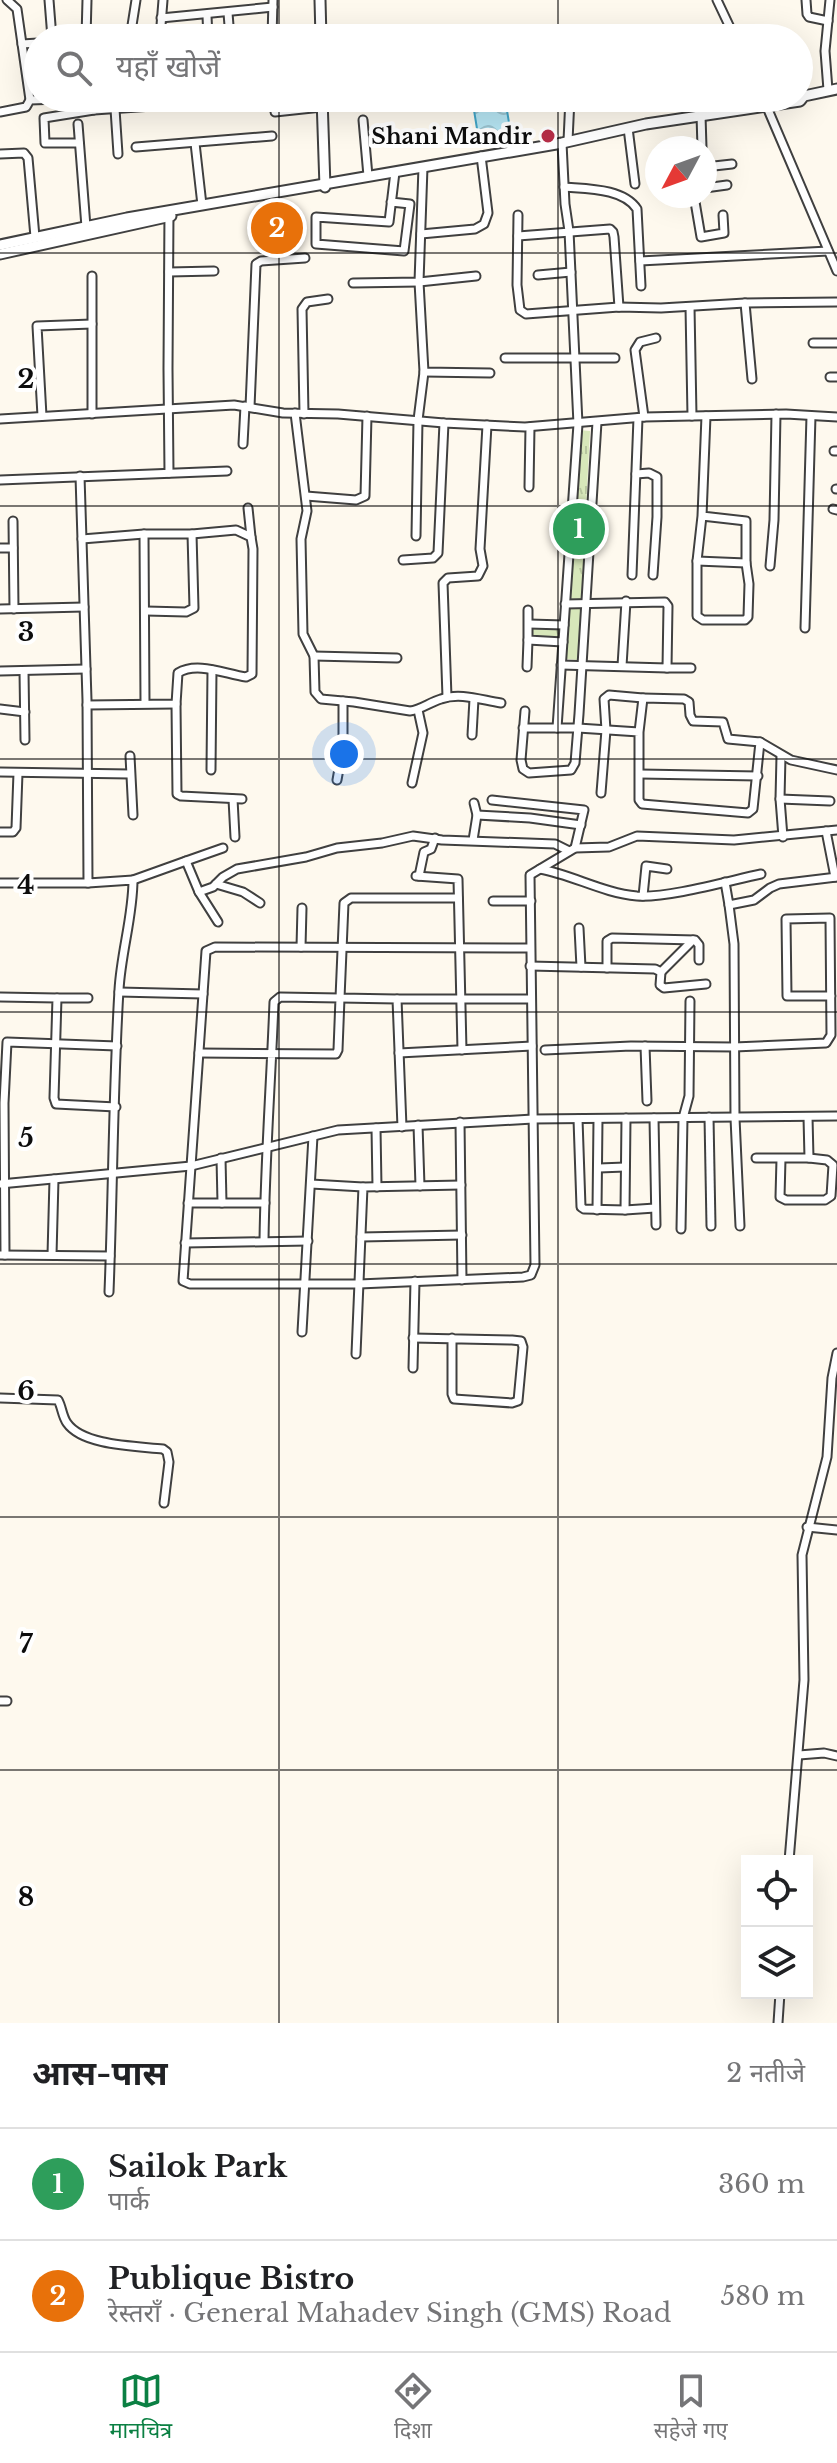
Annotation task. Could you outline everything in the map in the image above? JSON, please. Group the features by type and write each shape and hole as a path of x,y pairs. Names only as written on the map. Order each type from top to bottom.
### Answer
{"street":[{"path":"7,0 17,9 24,58"},
{"path":"49,0 51,24"},
{"path":"86,24 87,0"},
{"path":"132,24 136,0"},
{"path":"161,24 163,0"},
{"path":"320,0 321,24"},
{"path":"717,0 728,24"},
{"path":"806,0 809,17 828,21"},
{"path":"813,94 833,90 825,51 830,0"},
{"path":"161,18 207,16 273,4 272,24"},
{"path":"228,13 229,24"},
{"path":"207,16 207,24"},
{"path":"0,112 24,107"},
{"path":"62,112 62,116"},
{"path":"79,143 44,142 44,118 83,112"},
{"path":"115,112 118,154"},
{"path":"322,112 325,186"},
{"path":"557,728 578,424 564,187 568,112"},
{"path":"0,245 718,112"},
{"path":"770,112 837,271"},
{"path":"701,115 702,136"},
{"path":"363,120 368,176"},
{"path":"78,124 86,227"},
{"path":"628,128 635,184"},
{"path":"136,147 272,136"},
{"path":"195,143 202,205"},
{"path":"0,154 24,153 28,158 35,237"},
{"path":"421,234 475,229 484,224 488,213 481,156"},
{"path":"717,166 732,164"},
{"path":"416,536 418,420 424,372 419,282 423,167"},
{"path":"391,202 410,204 404,251 316,244 316,217 389,222 391,202 395,172"},
{"path":"717,186 727,185"},
{"path":"0,254 202,205 325,186"},
{"path":"564,187 601,191 633,204 637,209 641,286"},
{"path":"696,208 701,237 724,233 723,215"},
{"path":"169,473 170,214"},
{"path":"518,215 517,285 520,310 526,314 619,307 837,302"},
{"path":"518,236 605,229 613,232 619,307"},
{"path":"640,261 828,251"},
{"path":"243,444 256,264 305,258"},
{"path":"169,272 214,271"},
{"path":"538,275 571,272"},
{"path":"92,276 92,414"},
{"path":"353,283 419,282 476,276"},
{"path":"304,414 302,309 307,302 328,299"},
{"path":"745,303 752,379"},
{"path":"690,307 692,416"},
{"path":"42,416 37,326 92,324"},
{"path":"632,575 641,418 635,350 640,342 656,338"},
{"path":"813,343 837,343"},
{"path":"505,358 615,358"},
{"path":"424,372 490,373"},
{"path":"0,419 248,406 304,414 530,427 692,416 776,414 837,417"},
{"path":"295,413 307,517 301,539 303,634 314,656 313,686 317,696 321,699 418,710 459,695 501,703"},
{"path":"770,566 776,414"},
{"path":"306,496 356,500 365,496 367,416"},
{"path":"702,516 746,521 749,584 747,619 743,621 703,620 697,616 697,561 706,416"},
{"path":"805,628 811,416"},
{"path":"525,711 521,765 525,772 571,770 575,763 578,728 597,422"},
{"path":"403,560 433,558 438,553 444,423"},
{"path":"447,697 443,583 448,578 478,576 483,566 480,549 487,425"},
{"path":"529,487 530,427"},
{"path":"0,480 227,471"},
{"path":"636,474 649,473 657,477 653,575"},
{"path":"80,476 87,705 88,883"},
{"path":"235,837 238,799 177,794 176,704 178,673 187,669 246,677 253,671 253,549 248,508"},
{"path":"571,509 591,510"},
{"path":"13,521 14,609"},
{"path":"82,539 236,530 251,537"},
{"path":"144,534 145,703"},
{"path":"146,611 192,611 195,603 192,534"},
{"path":"0,548 13,548"},
{"path":"697,561 746,563"},
{"path":"622,666 626,601"},
{"path":"565,604 664,601 667,604 667,668"},
{"path":"0,609 84,607"},
{"path":"527,667 528,610"},
{"path":"529,624 564,625"},
{"path":"528,640 563,642"},
{"path":"314,656 397,658"},
{"path":"561,665 691,668"},
{"path":"0,671 86,669"},
{"path":"211,770 212,670"},
{"path":"24,671 25,740"},
{"path":"601,793 606,697 687,700 693,721 723,722 726,737 731,740 760,742 791,760 837,770"},
{"path":"643,698 639,732 639,800 642,804 748,813 755,806 760,742"},
{"path":"472,735 474,699"},
{"path":"337,780 343,746 343,701"},
{"path":"87,705 176,704"},
{"path":"0,709 25,712"},
{"path":"412,783 423,733 418,710"},
{"path":"523,728 639,732"},
{"path":"130,756 133,815"},
{"path":"781,756 783,837"},
{"path":"0,772 130,774"},
{"path":"0,832 11,832 16,828 18,773"},
{"path":"640,774 758,776"},
{"path":"780,799 830,801"},
{"path":"492,800 584,810 572,850 530,875 534,1271 523,1277 359,1284 185,1283 182,1277 205,956 210,949 530,948"},
{"path":"473,840 477,815 474,803"},
{"path":"477,815 581,825"},
{"path":"199,892 237,869 413,836 555,844 572,850 609,847 637,836 734,840 837,830"},
{"path":"729,905 754,900 779,884 836,877 826,831"},
{"path":"435,838 431,849 424,852 417,876 456,877 462,1050"},
{"path":"0,883 133,880 223,848"},
{"path":"186,861 199,892 218,922"},
{"path":"643,896 646,866 667,869"},
{"path":"540,869 587,884 643,896 761,874"},
{"path":"109,1292 119,992 133,880"},
{"path":"725,882 734,944 735,1118 740,1226"},
{"path":"216,884 243,892 260,903"},
{"path":"199,1053 336,1054 344,903 347,898 458,898"},
{"path":"493,901 531,901"},
{"path":"301,947 302,908"},
{"path":"545,1050 826,1043 831,1035 831,996 830,918 786,919 787,996 831,996"},
{"path":"579,928 581,967"},
{"path":"607,968 609,939 693,940 698,942 699,960"},
{"path":"693,940 661,972 660,985 664,988 706,984"},
{"path":"530,966 655,969 661,972"},
{"path":"119,992 203,994"},
{"path":"0,997 88,998"},
{"path":"57,998 56,1104 116,1107"},
{"path":"264,1241 265,1147 276,998 531,999"},
{"path":"397,999 402,1127"},
{"path":"681,1229 683,1118 689,1096 690,1001"},
{"path":"110,1256 2,1255 4,1042 117,1046"},
{"path":"399,1053 532,1046"},
{"path":"645,1046 647,1101"},
{"path":"2,1184 191,1166 338,1130 533,1119 837,1116"},
{"path":"709,1117 711,1226"},
{"path":"808,1117 809,1158"},
{"path":"625,1210 626,1118"},
{"path":"654,1118 656,1225"},
{"path":"578,1119 580,1205 584,1209 597,1210 655,1208"},
{"path":"597,1210 598,1119"},
{"path":"460,1122 462,1280"},
{"path":"418,1125 420,1186"},
{"path":"376,1128 377,1187"},
{"path":"302,1332 313,1136"},
{"path":"221,1158 222,1203"},
{"path":"756,1158 827,1160 833,1165 831,1196 825,1200 786,1200 780,1197 781,1159"},
{"path":"599,1168 625,1167"},
{"path":"52,1255 54,1179"},
{"path":"311,1184 363,1187 461,1185"},
{"path":"356,1354 363,1187"},
{"path":"188,1203 265,1203"},
{"path":"361,1237 462,1235"},
{"path":"185,1243 308,1241"},
{"path":"413,1368 415,1281"},
{"path":"413,1338 452,1338 521,1341 518,1401 454,1399 452,1338"},
{"path":"790,1855 804,1680 802,1555 827,1457 832,1378 837,1353"},
{"path":"0,1398 58,1400 69,1425 81,1435 96,1440 163,1449 169,1462 164,1503"},
{"path":"827,1457 837,1455"},
{"path":"807,1527 837,1530"},
{"path":"799,1755 824,1753 837,1756"},
{"path":"778,2023 780,1999"}],"green space":[{"path":"579,430 590,431 578,660 567,659 567,640 531,637 531,627 567,627"}],"water":[{"path":"474,112 507,112 510,129 503,137 488,137 479,141"}],"place":[{"name":"Shani Mandir","path":"548,136"},
{"name":"Publique Bistro","path":"277,228"},
{"name":"Sailok Park","path":"579,529"}]}
